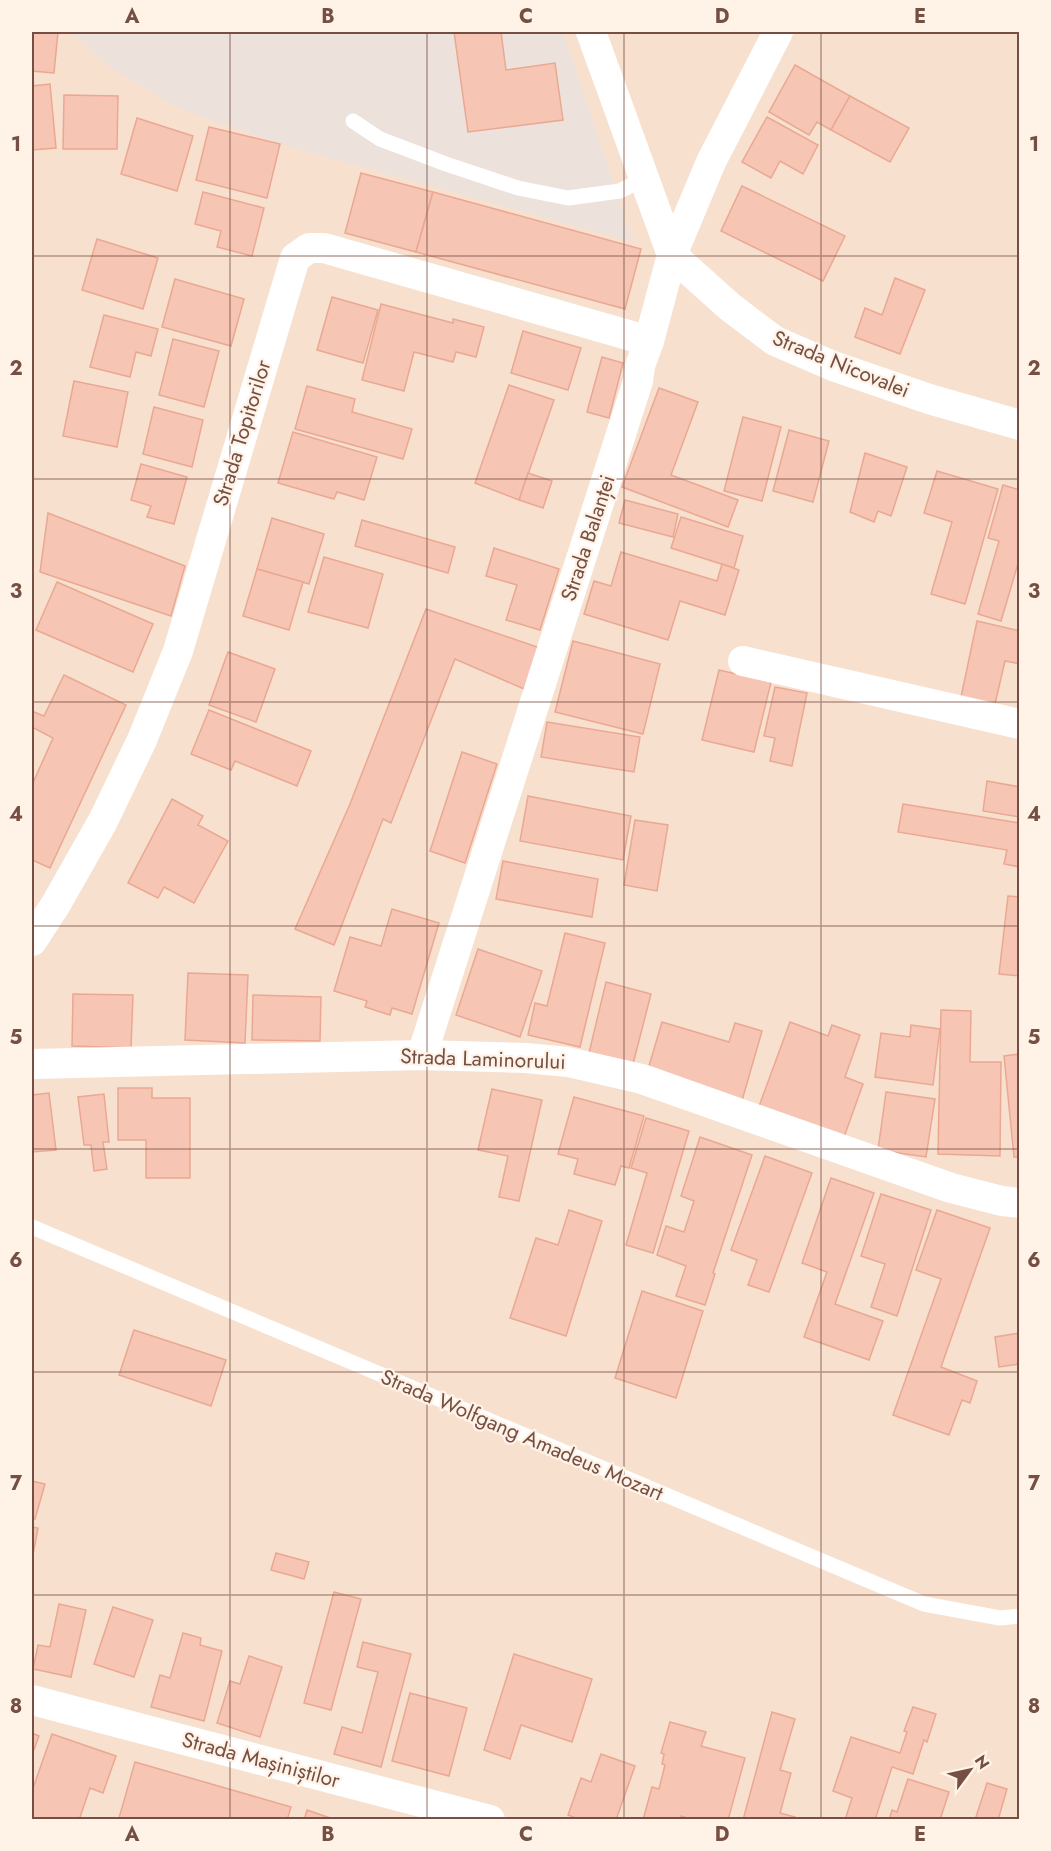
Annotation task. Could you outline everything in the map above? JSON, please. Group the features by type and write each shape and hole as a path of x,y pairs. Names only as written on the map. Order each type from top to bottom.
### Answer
{"street":[{"name":"Strada Nicovalei","path":"591,32 672,255 730,307 775,341 833,366 928,399 1020,424"},
{"name":"Strada Balanței","path":"422,1054 634,392 672,255 711,162 778,32"},
{"name":"Strada Topitorilor","path":"32,941 56,904 103,821 142,740 177,651 296,258 309,248 324,248 649,341"},
{"path":"743,662 1020,724"},
{"name":"Strada Laminorului","path":"32,1064 422,1054 568,1062 642,1079 951,1188 1002,1202 1020,1203"},
{"name":"Strada Mașiniștilor","path":"32,1700 490,1820"}],"lane":[{"path":"353,121 380,139 446,164 518,188 568,198 620,191 645,178"},
{"name":"Strada Wolfgang Amadeus Mozart","path":"32,1227 924,1604 1000,1618 1020,1616"}],"shaded area":[{"path":"32,32 1019,32 1019,1819 32,1819"},
{"path":"71,32 563,32 633,242 283,145 180,109 112,69"}],"building":[{"path":"32,32 58,32 54,73 32,71"},
{"path":"454,32 501,32 506,70 555,63 563,120 468,132"},
{"path":"795,65 850,96 831,130 817,122 809,135 769,112"},
{"path":"50,84 56,148 32,150 32,86"},
{"path":"64,95 118,96 117,149 63,149"},
{"path":"850,96 909,128 890,162 831,130"},
{"path":"767,117 818,145 803,174 780,161 771,178 742,162"},
{"path":"137,118 193,136 177,191 121,174"},
{"path":"209,127 280,144 267,198 196,180"},
{"path":"361,173 433,192 416,252 345,233"},
{"path":"742,186 845,236 823,281 721,231"},
{"path":"203,192 264,208 252,256 217,247 221,231 195,224"},
{"path":"433,192 641,249 625,309 416,252"},
{"path":"97,239 158,258 143,309 82,290"},
{"path":"895,278 925,290 900,354 855,337 865,308 882,315"},
{"path":"175,279 244,299 231,346 162,327"},
{"path":"332,297 378,310 363,363 317,350"},
{"path":"381,304 453,323 453,319 484,327 476,357 456,352 453,362 414,352 404,391 362,380"},
{"path":"104,315 158,329 151,356 136,352 130,377 90,367"},
{"path":"523,331 581,348 568,390 511,373"},
{"path":"173,339 219,351 204,407 159,395"},
{"path":"602,357 623,363 609,418 587,412"},
{"path":"74,381 128,392 117,447 63,436"},
{"path":"509,385 554,400 519,500 475,483"},
{"path":"307,386 355,399 352,412 412,429 403,459 295,429"},
{"path":"659,388 698,402 671,475 738,500 728,527 622,487"},
{"path":"154,407 203,420 192,467 143,454"},
{"path":"743,417 781,427 762,501 724,491"},
{"path":"789,430 829,441 813,502 773,491"},
{"path":"293,432 377,457 364,500 337,492 334,499 278,483"},
{"path":"865,453 907,467 891,516 878,511 874,522 850,512"},
{"path":"141,464 187,477 174,524 147,517 151,506 131,500"},
{"path":"937,471 998,489 965,604 931,594 952,522 924,513"},
{"path":"528,473 552,481 543,508 519,500"},
{"path":"1003,485 1020,490 1020,557 1001,621 978,614 999,541 988,538"},
{"path":"625,500 678,514 673,537 619,523"},
{"path":"48,513 185,566 171,616 40,572"},
{"path":"681,517 743,536 734,568 671,548"},
{"path":"272,518 324,534 309,584 257,569"},
{"path":"362,520 455,547 448,573 355,546"},
{"path":"494,548 559,569 540,630 506,620 517,585 486,576"},
{"path":"621,552 717,581 722,564 739,570 725,615 680,601 668,640 584,614 594,581 611,586"},
{"path":"324,557 383,574 368,628 308,612"},
{"path":"257,569 303,582 289,630 243,616"},
{"path":"57,582 153,624 133,672 36,630"},
{"path":"426,609 540,648 524,689 455,659 391,823 383,819 334,945 295,929 350,804"},
{"path":"977,621 1020,631 1020,664 1005,661 995,704 961,697"},
{"path":"573,641 660,664 643,734 555,712"},
{"path":"228,652 275,669 256,722 209,705"},
{"path":"719,670 771,682 754,752 702,740"},
{"path":"64,675 126,705 50,868 32,860 32,785 53,738 32,727 32,711 44,716"},
{"path":"775,687 807,693 792,766 770,761 775,738 764,736"},
{"path":"209,710 311,751 297,786 235,761 231,770 191,754"},
{"path":"547,722 640,737 634,772 541,757"},
{"path":"462,752 497,764 465,863 430,851"},
{"path":"987,781 1020,787 1020,817 983,811"},
{"path":"528,796 631,816 623,860 520,841"},
{"path":"172,799 203,816 198,825 228,841 194,903 164,887 158,898 128,883"},
{"path":"903,804 1020,823 1020,867 1004,864 1007,850 898,832"},
{"path":"635,820 668,825 657,891 624,885"},
{"path":"503,861 598,879 592,917 496,899"},
{"path":"1008,896 1020,897 1020,976 999,974"},
{"path":"392,909 439,923 412,1014 392,1008 390,1015 365,1007 367,1001 334,991 350,937 381,946"},
{"path":"565,933 605,943 580,1047 528,1035 535,1003 547,1006"},
{"path":"478,949 542,971 520,1037 456,1015"},
{"path":"188,973 248,975 245,1043 185,1040"},
{"path":"606,982 651,994 632,1068 588,1057"},
{"path":"73,994 133,995 131,1048 72,1046"},
{"path":"253,995 321,997 320,1041 252,1040"},
{"path":"941,1010 971,1011 970,1062 1001,1062 1000,1156 938,1154"},
{"path":"662,1022 729,1042 735,1023 762,1031 741,1104 646,1076"},
{"path":"790,1022 828,1036 832,1025 860,1035 845,1077 863,1084 843,1140 758,1109"},
{"path":"911,1025 940,1029 933,1085 875,1077 881,1033 910,1037"},
{"path":"1020,1054 1020,1157 1014,1157 1004,1056"},
{"path":"118,1088 152,1088 152,1098 190,1098 190,1178 146,1178 146,1140 118,1140"},
{"path":"492,1089 542,1100 519,1201 499,1197 508,1156 478,1150"},
{"path":"886,1092 935,1099 926,1157 878,1150"},
{"path":"49,1093 56,1150 32,1152 32,1095"},
{"path":"104,1094 109,1142 103,1142 107,1169 94,1171 91,1145 84,1145 78,1097"},
{"path":"574,1097 644,1116 629,1168 621,1166 615,1185 574,1174 578,1159 558,1154"},
{"path":"646,1118 689,1131 653,1253 626,1245 647,1173 631,1168"},
{"path":"700,1137 752,1155 713,1273 715,1274 705,1305 676,1296 686,1266 657,1255 666,1226 684,1232 694,1201 681,1196"},
{"path":"765,1156 812,1173 769,1292 748,1285 757,1260 731,1250"},
{"path":"831,1178 874,1193 835,1304 883,1321 869,1360 804,1337 827,1272 802,1263"},
{"path":"881,1194 931,1210 897,1316 871,1307 885,1264 861,1256"},
{"path":"569,1210 602,1221 566,1336 510,1318 536,1238 558,1245"},
{"path":"937,1210 990,1228 941,1367 977,1381 970,1403 962,1400 949,1435 893,1415 941,1279 916,1270"},
{"path":"642,1291 703,1311 676,1398 615,1378"},
{"path":"134,1330 226,1360 211,1406 119,1375"},
{"path":"1020,1333 1020,1364 999,1367 995,1337"},
{"path":"32,1481 45,1484 35,1519 32,1518"},
{"path":"32,1527 38,1528 32,1560"},
{"path":"276,1553 309,1562 304,1579 271,1570"},
{"path":"334,1592 361,1599 331,1710 304,1703"},
{"path":"59,1604 86,1610 71,1677 33,1669 38,1645 50,1647"},
{"path":"113,1607 153,1620 134,1677 94,1664"},
{"path":"183,1633 201,1638 200,1645 222,1651 204,1721 151,1707 160,1675 170,1678"},
{"path":"363,1642 411,1654 381,1767 334,1754 342,1727 362,1733 378,1672 357,1667"},
{"path":"514,1654 592,1679 572,1742 521,1725 510,1759 484,1750"},
{"path":"249,1656 282,1667 260,1737 217,1723 230,1681 240,1684"},
{"path":"410,1693 467,1708 449,1776 392,1761"},
{"path":"913,1707 936,1714 927,1742 924,1740 913,1774 892,1767 875,1820 845,1820 852,1798 833,1791 851,1737 900,1753 907,1732 904,1731"},
{"path":"772,1712 795,1719 780,1770 791,1773 780,1813 795,1817 794,1820 743,1820"},
{"path":"670,1722 706,1732 701,1746 745,1758 728,1820 694,1820 681,1816 681,1820 643,1820 652,1787 659,1789 665,1765 662,1764 664,1754 661,1753"},
{"path":"32,1733 39,1736 32,1755"},
{"path":"52,1734 116,1756 103,1793 90,1788 79,1820 32,1820 32,1791"},
{"path":"601,1754 635,1766 616,1820 581,1820 568,1815 581,1778 591,1782"},
{"path":"135,1762 291,1807 287,1820 125,1820 119,1818"},
{"path":"908,1779 949,1792 940,1820 889,1820 892,1810 897,1812"},
{"path":"987,1783 1007,1789 998,1820 975,1820"},
{"path":"307,1810 336,1820 304,1820"}]}
